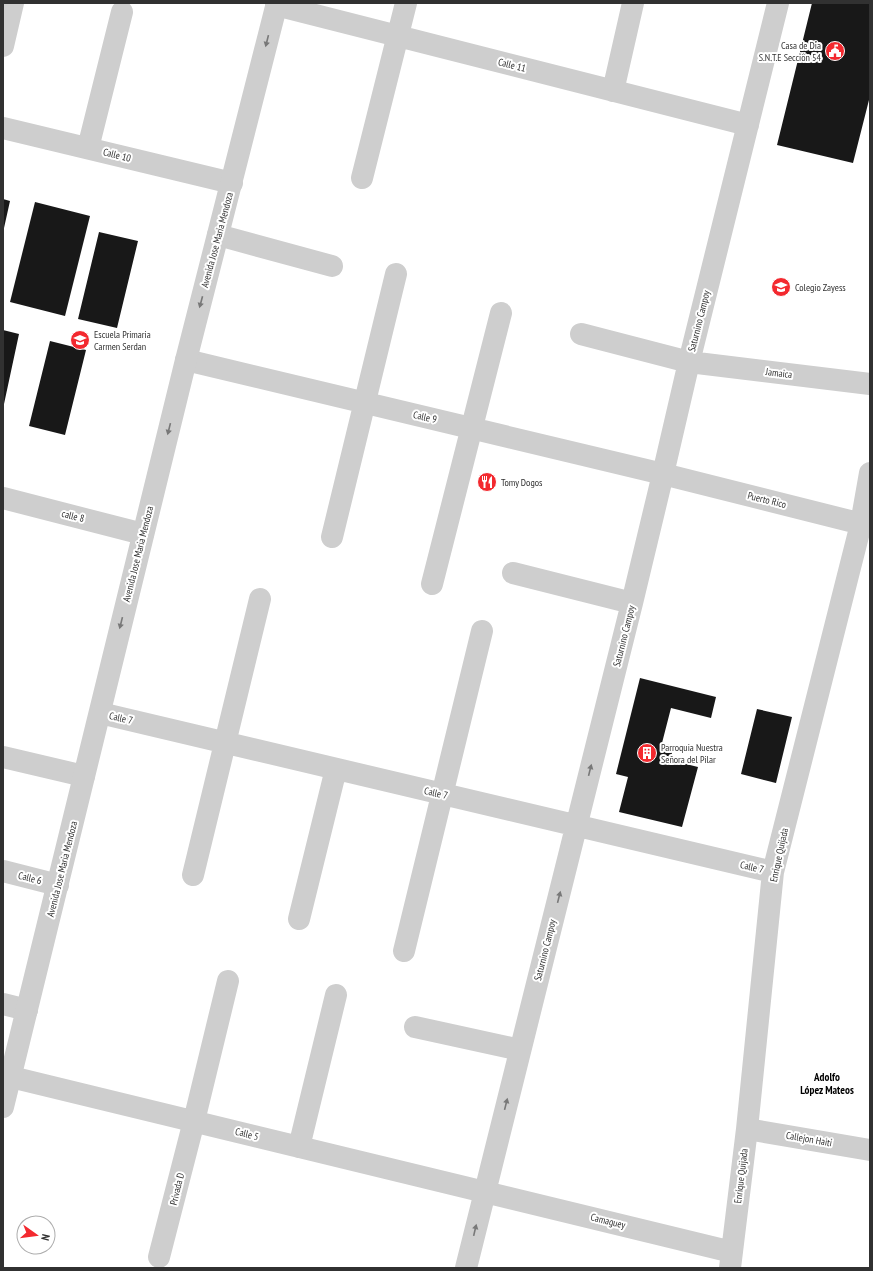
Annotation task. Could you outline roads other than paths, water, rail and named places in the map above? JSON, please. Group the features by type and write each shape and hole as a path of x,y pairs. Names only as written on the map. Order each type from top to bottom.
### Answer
{"street":[{"path":"3,46 13,3"},
{"path":"362,178 399,36 406,3"},
{"path":"613,91 633,3"},
{"name":"Saturnino Campoy","path":"466,1268 632,603 689,362 778,3"},
{"name":"Calle 11","path":"277,4 748,125"},
{"name":"Avenida Jose Maria Mendoza","path":"3,1106 186,360 277,4"},
{"path":"88,148 122,12"},
{"name":"Calle 10","path":"3,128 232,183"},
{"path":"218,235 332,266"},
{"path":"332,537 396,274"},
{"path":"432,584 501,313"},
{"name":"Jamaica","path":"581,334 689,362 870,384"},
{"name":"Calle 9","path":"186,360 663,474"},
{"name":"Enrique Quijada","path":"731,1260 747,1129 773,872 866,525 870,473"},
{"name":"Puerto Rico","path":"663,474 866,525"},
{"name":"calle 8","path":"4,503 143,534"},
{"path":"513,573 632,603"},
{"path":"193,875 260,599"},
{"path":"404,951 482,631"},
{"name":"Calle 7","path":"100,713 773,872"},
{"path":"3,757 84,776"},
{"path":"299,920 336,769"},
{"name":"Calle 6","path":"3,871 58,885"},
{"name":"Privada D","path":"159,1257 228,981"},
{"path":"299,1146 336,995"},
{"path":"3,1004 27,1010"},
{"path":"415,1027 520,1050"},
{"name":"Calle 5","path":"11,1077 484,1191"},
{"name":"Callejon Haiti","path":"747,1129 870,1150"},
{"name":"Camaguey","path":"484,1191 731,1260"}],"place":[{"name":"Casa de Dia S.N.T.E Secciön 54","path":"835,51"},
{"name":"Colegio Zayess","path":"781,287"},
{"name":"Escuela Primaria Carmen Serdan","path":"80,340"},
{"name":"Tomy Dogos","path":"487,482"},
{"name":"Parroquia Nuestra Señora del Pilar","path":"647,753"}],"district":[{"name":"Adolfo López Mateos","path":"827,1083"}]}
